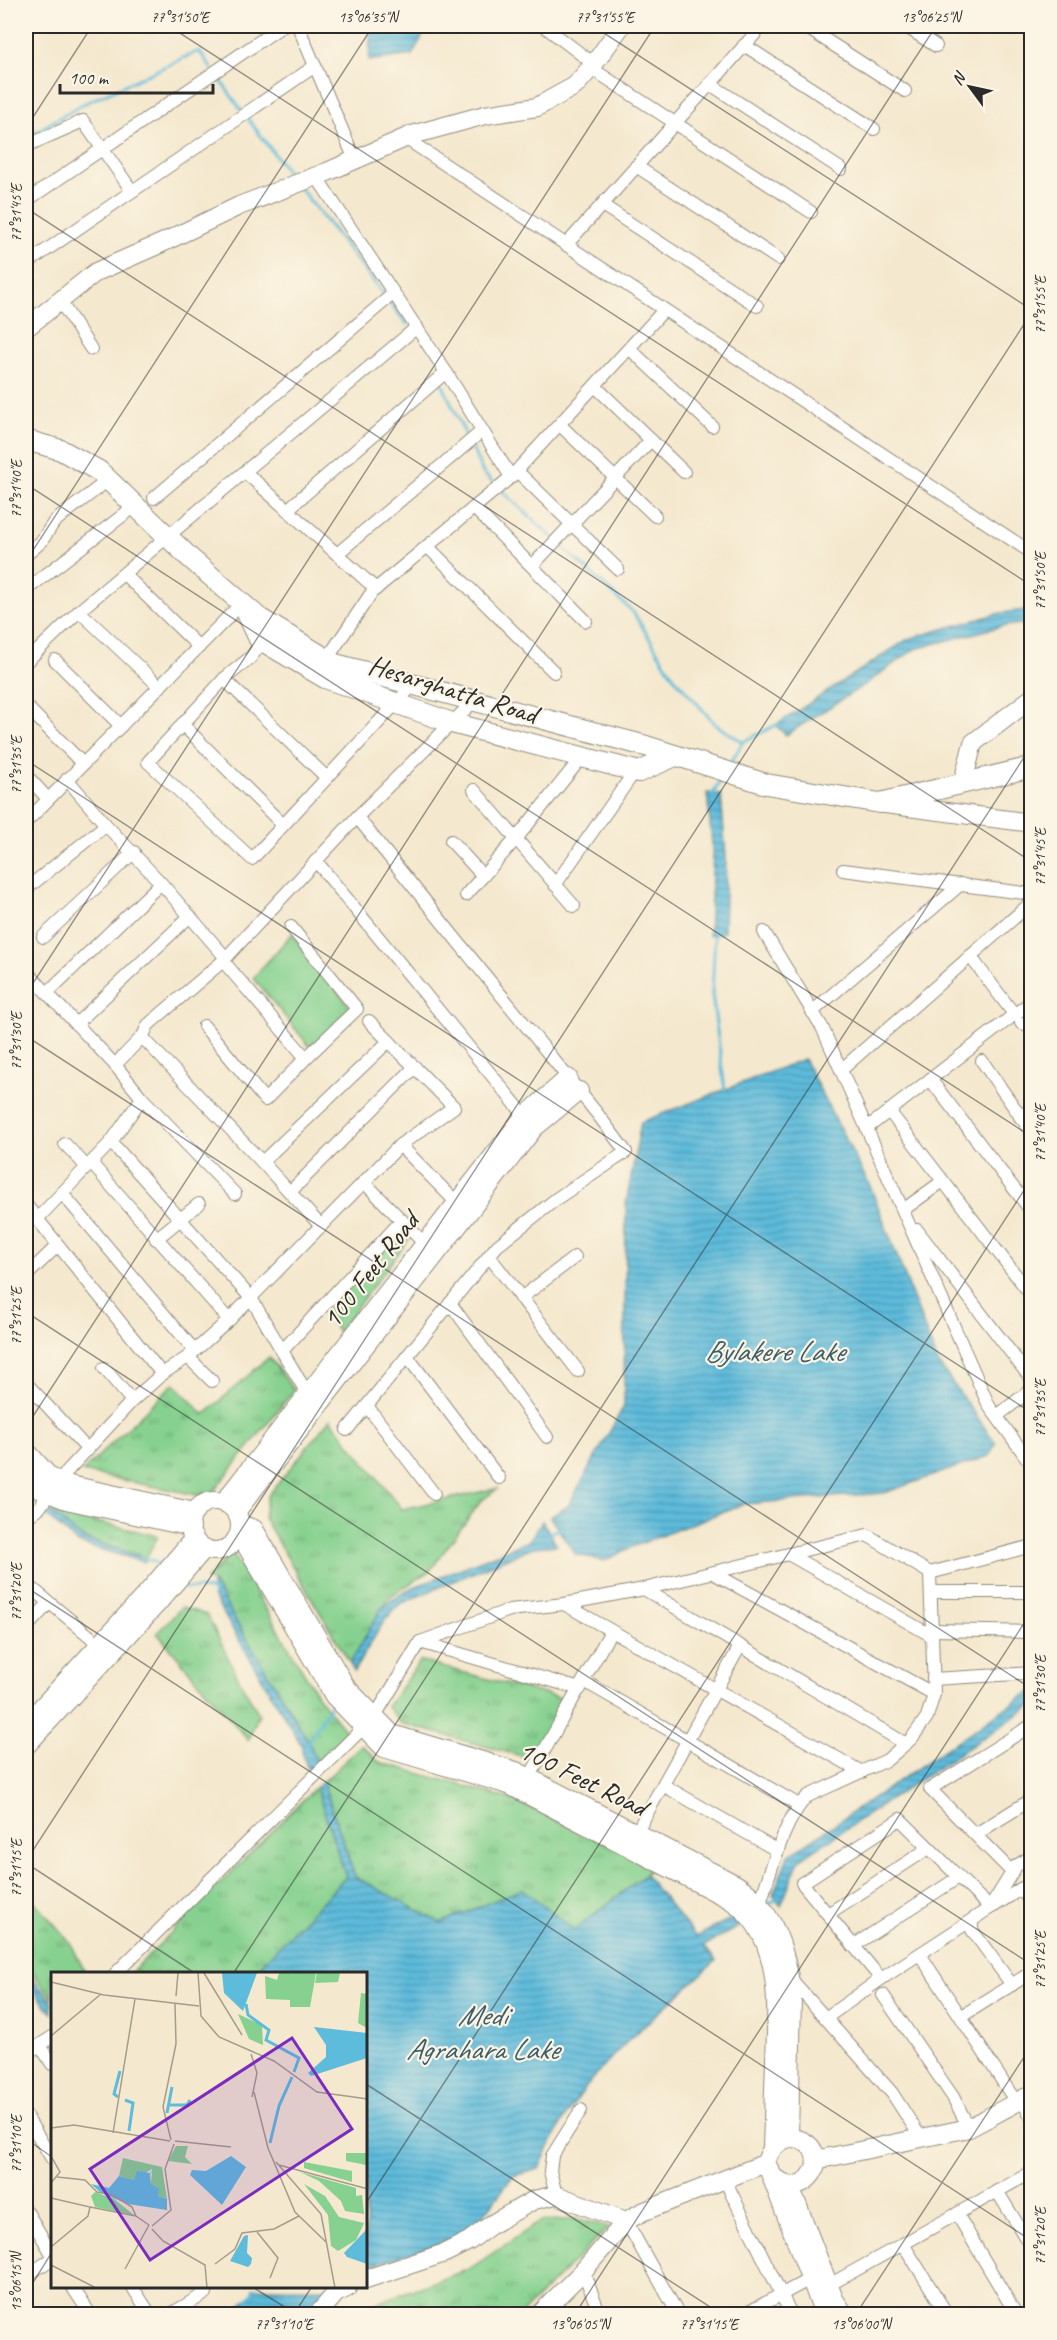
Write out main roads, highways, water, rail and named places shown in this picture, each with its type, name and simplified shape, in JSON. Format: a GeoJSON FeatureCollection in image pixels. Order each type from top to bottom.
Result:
{"type":"FeatureCollection","features":[{"type":"Feature","properties":{"kind":"main road"},"geometry":{"type":"LineString","coordinates":[[26,328],[96,272],[239,206],[405,138],[485,116],[537,107],[575,86],[621,26]]}},
{"type":"Feature","properties":{"kind":"main road","name":"Hesarghatta Road"},"geometry":{"type":"LineString","coordinates":[[26,440],[60,450],[99,471],[168,537],[259,618],[334,664],[646,746],[766,784],[880,803],[1032,823]]}},
{"type":"Feature","properties":{"kind":"main road","name":"Hesarghatta Road"},"geometry":{"type":"LineString","coordinates":[[242,603],[259,639],[325,678],[396,704],[452,723],[639,772],[675,756]]}},
{"type":"Feature","properties":{"kind":"main road"},"geometry":{"type":"LineString","coordinates":[[963,782],[974,743],[1032,698]]}},
{"type":"Feature","properties":{"kind":"main road"},"geometry":{"type":"LineString","coordinates":[[880,803],[1029,766]]}},
{"type":"Feature","properties":{"kind":"main road","name":"100 Feet Road"},"geometry":{"type":"LineString","coordinates":[[574,1085],[534,1128],[234,1519],[308,1395],[525,1116],[574,1085]]}},
{"type":"Feature","properties":{"kind":"main road"},"geometry":{"type":"LineString","coordinates":[[26,1468],[54,1488]]}},
{"type":"Feature","properties":{"kind":"main road"},"geometry":{"type":"LineString","coordinates":[[26,1484],[54,1488],[194,1539],[213,1551],[226,1549],[234,1519],[209,1503],[194,1539],[152,1599],[26,1746]]}},
{"type":"Feature","properties":{"kind":"main road","name":"100 Feet Road"},"geometry":{"type":"LineString","coordinates":[[234,1519],[254,1529],[330,1674],[346,1687],[350,1702],[369,1721],[387,1750],[509,1785],[741,1897],[760,1904],[777,1998],[769,2155],[810,2279],[826,2314]]}},
{"type":"Feature","properties":{"kind":"main road"},"geometry":{"type":"LineString","coordinates":[[26,1724],[99,1644],[152,1599]]}},
{"type":"Feature","properties":{"kind":"main road","name":"100 Feet Road"},"geometry":{"type":"LineString","coordinates":[[369,1721],[396,1736],[516,1771],[636,1833],[741,1897],[748,1914],[764,1922],[782,1944],[790,1977],[792,1998],[789,2138]]}},
{"type":"Feature","properties":{"kind":"main road"},"geometry":{"type":"LineString","coordinates":[[816,2160],[969,2128],[1023,2098]]}},
{"type":"Feature","properties":{"kind":"main road"},"geometry":{"type":"LineString","coordinates":[[540,2314],[583,2271],[626,2221],[642,2212],[724,2178],[769,2155],[777,2143],[789,2138],[807,2143],[816,2160],[814,2172],[806,2181],[790,2186]]}},
{"type":"Feature","properties":{"kind":"main road"},"geometry":{"type":"LineString","coordinates":[[769,2155],[774,2178],[790,2186],[829,2285],[844,2314]]}},
{"type":"Feature","properties":{"kind":"main road"},"geometry":{"type":"LineString","coordinates":[[368,2278],[445,2253],[469,2241],[492,2224],[534,2200],[556,2194],[626,2221]]}},
{"type":"Feature","properties":{"kind":"main road"},"geometry":{"type":"LineString","coordinates":[[318,2314],[336,2293],[345,2289]]}},
{"type":"Feature","properties":{"kind":"water"},"geometry":{"type":"Polygon","coordinates":[[[371,26],[428,26],[412,55],[369,61],[371,26]]]}},
{"type":"Feature","properties":{"kind":"water"},"geometry":{"type":"Polygon","coordinates":[[[1031,609],[1031,623],[1002,626],[915,649],[863,686],[786,735],[776,725],[908,639],[996,614],[1031,609]]]}},
{"type":"Feature","properties":{"kind":"water"},"geometry":{"type":"Polygon","coordinates":[[[707,793],[721,795],[726,857],[724,932],[709,936],[713,854],[707,793]]]}},
{"type":"Feature","properties":{"kind":"water","name":"Bylakere Lake"},"geometry":{"type":"Polygon","coordinates":[[[804,1059],[871,1188],[938,1363],[996,1443],[989,1456],[884,1493],[743,1504],[632,1547],[604,1561],[575,1554],[550,1517],[568,1506],[624,1406],[626,1204],[641,1122],[804,1059]]]}},
{"type":"Feature","properties":{"kind":"water"},"geometry":{"type":"Polygon","coordinates":[[[49,1511],[82,1538],[146,1558],[144,1562],[78,1543],[42,1512],[49,1511]]]}},
{"type":"Feature","properties":{"kind":"water"},"geometry":{"type":"Polygon","coordinates":[[[542,1521],[557,1545],[533,1547],[400,1604],[384,1621],[354,1671],[350,1663],[381,1609],[393,1599],[414,1587],[529,1541],[542,1521]]]}},
{"type":"Feature","properties":{"kind":"water"},"geometry":{"type":"Polygon","coordinates":[[[212,1581],[309,1742],[317,1762],[308,1770],[302,1746],[213,1596],[212,1581]]]}},
{"type":"Feature","properties":{"kind":"water"},"geometry":{"type":"Polygon","coordinates":[[[1031,1691],[1031,1706],[799,1860],[781,1906],[773,1895],[788,1856],[1031,1691]]]}},
{"type":"Feature","properties":{"kind":"water","name":"Medi Agrahara Lake"},"geometry":{"type":"Polygon","coordinates":[[[323,1782],[355,1877],[441,1923],[522,1889],[574,1930],[645,1875],[696,1937],[734,1917],[738,1927],[704,1946],[716,1961],[632,2037],[587,2086],[560,2126],[539,2169],[513,2176],[483,2216],[457,2238],[368,2266],[368,1972],[266,1972],[261,1965],[346,1877],[316,1787],[323,1782]]]}},
{"type":"Feature","properties":{"kind":"water"},"geometry":{"type":"Polygon","coordinates":[[[26,1970],[51,2001],[51,2012],[26,1981],[26,1970]]]}},
{"type":"Feature","properties":{"kind":"water"},"geometry":{"type":"Polygon","coordinates":[[[253,2289],[326,2289],[309,2314],[230,2314],[255,2293],[253,2289]]]}},
{"type":"Feature","properties":{"kind":"waterway"},"geometry":{"type":"LineString","coordinates":[[26,138],[81,105],[199,51],[212,69]]}},
{"type":"Feature","properties":{"kind":"waterway"},"geometry":{"type":"LineString","coordinates":[[216,74],[242,111]]}},
{"type":"Feature","properties":{"kind":"waterway"},"geometry":{"type":"LineString","coordinates":[[246,116],[292,178]]}},
{"type":"Feature","properties":{"kind":"waterway"},"geometry":{"type":"LineString","coordinates":[[300,188],[385,296]]}},
{"type":"Feature","properties":{"kind":"waterway"},"geometry":{"type":"LineString","coordinates":[[389,301],[407,324]]}},
{"type":"Feature","properties":{"kind":"waterway"},"geometry":{"type":"LineString","coordinates":[[441,381],[467,438]]}},
{"type":"Feature","properties":{"kind":"waterway"},"geometry":{"type":"LineString","coordinates":[[471,446],[483,473],[496,485]]}},
{"type":"Feature","properties":{"kind":"waterway"},"geometry":{"type":"LineString","coordinates":[[501,490],[553,538]]}},
{"type":"Feature","properties":{"kind":"waterway"},"geometry":{"type":"LineString","coordinates":[[558,543],[633,612],[673,676],[716,725],[743,742]]}},
{"type":"Feature","properties":{"kind":"waterway"},"geometry":{"type":"LineString","coordinates":[[730,764],[743,742],[778,724]]}},
{"type":"Feature","properties":{"kind":"waterway"},"geometry":{"type":"LineString","coordinates":[[713,798],[722,777]]}},
{"type":"Feature","properties":{"kind":"waterway"},"geometry":{"type":"LineString","coordinates":[[715,933],[712,994],[725,1090]]}},
{"type":"Feature","properties":{"kind":"waterway"},"geometry":{"type":"LineString","coordinates":[[29,1494],[39,1504]]}},
{"type":"Feature","properties":{"kind":"waterway"},"geometry":{"type":"LineString","coordinates":[[548,1534],[561,1528]]}},
{"type":"Feature","properties":{"kind":"waterway"},"geometry":{"type":"LineString","coordinates":[[143,1558],[154,1561],[161,1567]]}},
{"type":"Feature","properties":{"kind":"waterway"},"geometry":{"type":"LineString","coordinates":[[182,1585],[185,1588],[212,1590],[214,1594]]}},
{"type":"Feature","properties":{"kind":"waterway"},"geometry":{"type":"LineString","coordinates":[[308,1742],[332,1702]]}},
{"type":"Feature","properties":{"kind":"waterway"},"geometry":{"type":"LineString","coordinates":[[767,1905],[776,1900],[778,1896]]}},
{"type":"Feature","properties":{"kind":"waterway"},"geometry":{"type":"LineString","coordinates":[[247,2301],[256,2289]]}}]}
